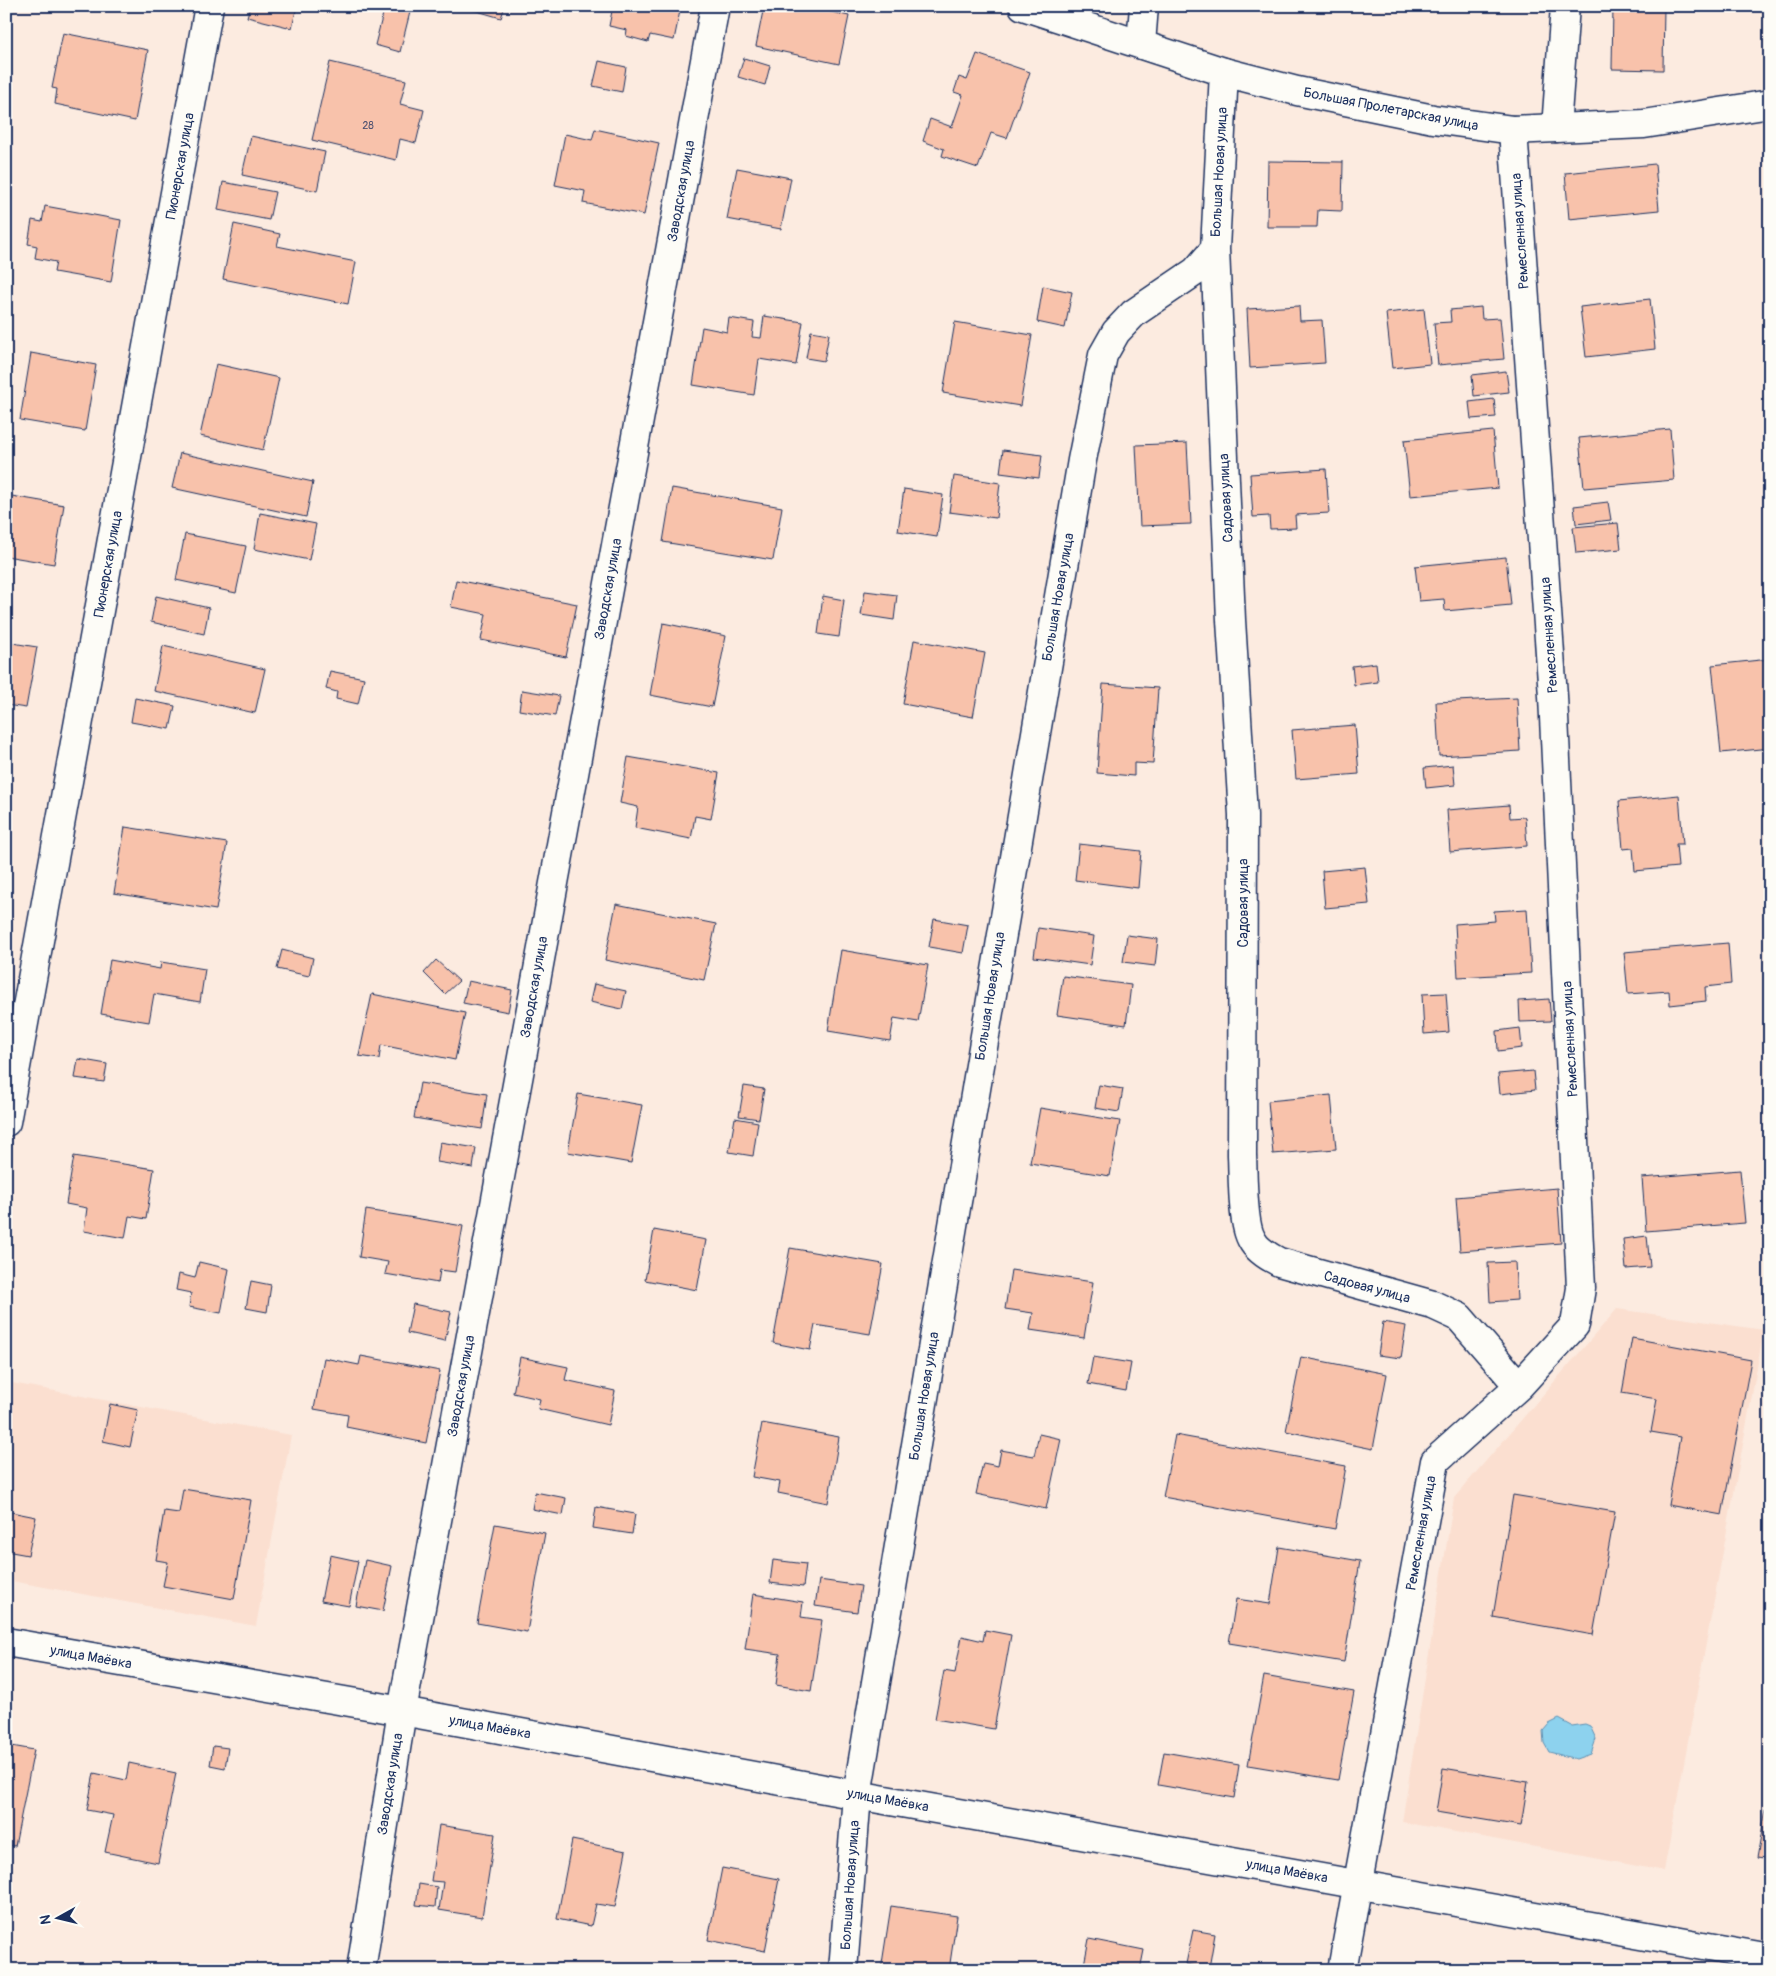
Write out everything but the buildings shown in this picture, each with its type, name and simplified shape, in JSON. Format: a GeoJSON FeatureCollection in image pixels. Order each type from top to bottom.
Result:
{"type":"FeatureCollection","features":[{"type":"Feature","properties":{"kind":"street","name":"Пионерская улица"},"geometry":{"type":"LineString","coordinates":[[6,1122],[209,6]]}},
{"type":"Feature","properties":{"kind":"street","name":"Заводская улица"},"geometry":{"type":"LineString","coordinates":[[361,1970],[402,1711],[715,6]]}},
{"type":"Feature","properties":{"kind":"street","name":"Большая Пролетарская улица"},"geometry":{"type":"LineString","coordinates":[[1023,6],[1224,72],[1362,106],[1433,119],[1512,130],[1644,124],[1770,104]]}},
{"type":"Feature","properties":{"kind":"street"},"geometry":{"type":"LineString","coordinates":[[1141,44],[1144,6]]}},
{"type":"Feature","properties":{"kind":"street"},"geometry":{"type":"LineString","coordinates":[[1556,128],[1565,6]]}},
{"type":"Feature","properties":{"kind":"street","name":"Большая Новая улица"},"geometry":{"type":"LineString","coordinates":[[843,1970],[857,1795],[1072,518],[1103,355],[1116,332],[1134,313],[1196,271],[1214,250],[1224,72]]}},
{"type":"Feature","properties":{"kind":"street","name":"Ремесленная улица"},"geometry":{"type":"LineString","coordinates":[[1342,1970],[1435,1462],[1519,1386],[1575,1325],[1581,1288],[1553,696],[1512,130]]}},
{"type":"Feature","properties":{"kind":"street","name":"Садовая улица"},"geometry":{"type":"LineString","coordinates":[[1214,250],[1231,620],[1243,815],[1242,1155],[1244,1210],[1251,1240],[1264,1254],[1279,1262],[1433,1305],[1459,1317],[1519,1386]]}},
{"type":"Feature","properties":{"kind":"street","name":"улица Маёвка"},"geometry":{"type":"LineString","coordinates":[[6,1642],[402,1711],[857,1795],[1770,1958]]}},
{"type":"Feature","properties":{"kind":"shaded area"},"geometry":{"type":"Polygon","coordinates":[[[1617,1309],[1764,1330],[1664,1871],[1402,1822],[1454,1498],[1617,1309]]]}},
{"type":"Feature","properties":{"kind":"shaded area"},"geometry":{"type":"Polygon","coordinates":[[[12,1383],[291,1435],[256,1626],[6,1580],[6,1416],[12,1383]]]}},
{"type":"Feature","properties":{"kind":"water"},"geometry":{"type":"Polygon","coordinates":[[[1559,1719],[1572,1726],[1585,1724],[1590,1726],[1596,1739],[1591,1754],[1577,1759],[1549,1752],[1544,1743],[1543,1731],[1549,1724],[1559,1719]]]}}]}
